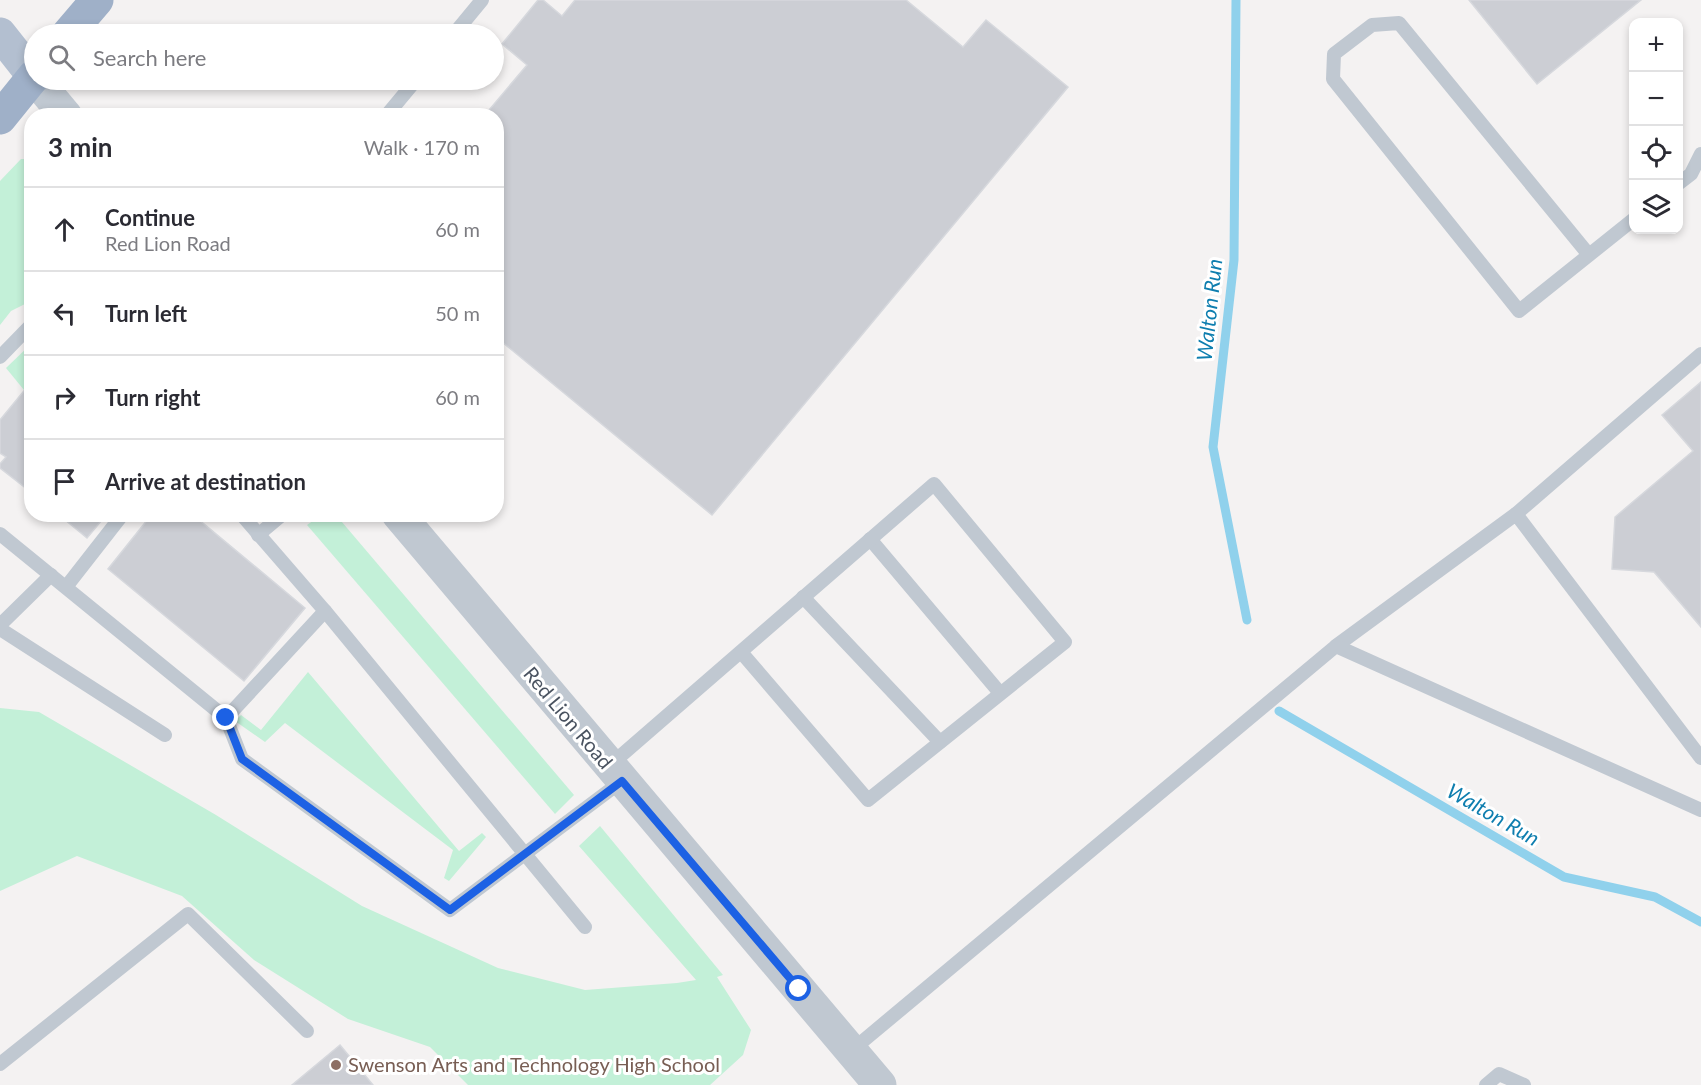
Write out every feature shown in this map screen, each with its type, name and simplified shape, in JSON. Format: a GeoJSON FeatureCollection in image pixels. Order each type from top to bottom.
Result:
{"type":"FeatureCollection","features":[{"type":"Feature","properties":{"kind":"highway"},"geometry":{"type":"LineString","coordinates":[[77,24],[97,0]]}},
{"type":"Feature","properties":{"kind":"highway"},"geometry":{"type":"LineString","coordinates":[[0,118],[24,90]]}},
{"type":"Feature","properties":{"kind":"main road"},"geometry":{"type":"LineString","coordinates":[[0,34],[24,63]]}},
{"type":"Feature","properties":{"kind":"street"},"geometry":{"type":"LineString","coordinates":[[45,90],[60,108]]}},
{"type":"Feature","properties":{"kind":"street","name":"Red Lion Road"},"geometry":{"type":"LineString","coordinates":[[405,522],[880,1085]]}},
{"type":"Feature","properties":{"kind":"lane"},"geometry":{"type":"LineString","coordinates":[[462,24],[482,0]]}},
{"type":"Feature","properties":{"kind":"lane"},"geometry":{"type":"LineString","coordinates":[[1589,255],[1399,23],[1372,25],[1334,54],[1333,80],[1519,311],[1589,255],[1629,223]]}},
{"type":"Feature","properties":{"kind":"lane"},"geometry":{"type":"LineString","coordinates":[[393,108],[408,90]]}},
{"type":"Feature","properties":{"kind":"lane"},"geometry":{"type":"LineString","coordinates":[[1683,180],[1691,174],[1701,154]]}},
{"type":"Feature","properties":{"kind":"lane"},"geometry":{"type":"LineString","coordinates":[[0,357],[24,332]]}},
{"type":"Feature","properties":{"kind":"lane"},"geometry":{"type":"LineString","coordinates":[[851,1051],[1336,646],[1516,514],[1701,354]]}},
{"type":"Feature","properties":{"kind":"lane"},"geometry":{"type":"LineString","coordinates":[[0,534],[226,718],[242,759],[450,910],[526,854],[616,774],[741,652],[934,484],[1065,642],[868,800],[741,652]]}},
{"type":"Feature","properties":{"kind":"lane"},"geometry":{"type":"LineString","coordinates":[[1516,514],[1701,758]]}},
{"type":"Feature","properties":{"kind":"lane"},"geometry":{"type":"LineString","coordinates":[[66,587],[117,522]]}},
{"type":"Feature","properties":{"kind":"lane"},"geometry":{"type":"LineString","coordinates":[[247,522],[325,611],[585,927]]}},
{"type":"Feature","properties":{"kind":"lane"},"geometry":{"type":"LineString","coordinates":[[258,535],[273,522]]}},
{"type":"Feature","properties":{"kind":"lane"},"geometry":{"type":"LineString","coordinates":[[870,539],[1000,693]]}},
{"type":"Feature","properties":{"kind":"lane"},"geometry":{"type":"LineString","coordinates":[[51,575],[0,627],[165,735]]}},
{"type":"Feature","properties":{"kind":"lane"},"geometry":{"type":"LineString","coordinates":[[803,597],[940,742]]}},
{"type":"Feature","properties":{"kind":"lane"},"geometry":{"type":"LineString","coordinates":[[226,718],[325,611]]}},
{"type":"Feature","properties":{"kind":"lane"},"geometry":{"type":"LineString","coordinates":[[1336,646],[1701,810]]}},
{"type":"Feature","properties":{"kind":"lane"},"geometry":{"type":"LineString","coordinates":[[0,1064],[188,914],[308,1030]]}},
{"type":"Feature","properties":{"kind":"lane"},"geometry":{"type":"LineString","coordinates":[[1486,1085],[1499,1074],[1524,1085]]}},
{"type":"Feature","properties":{"kind":"green space"},"geometry":{"type":"Polygon","coordinates":[[[21,159],[24,159],[24,304],[11,311],[0,325],[0,181],[21,159]]]}},
{"type":"Feature","properties":{"kind":"green space"},"geometry":{"type":"Polygon","coordinates":[[[24,351],[24,390],[6,368],[24,351]]]}},
{"type":"Feature","properties":{"kind":"green space"},"geometry":{"type":"Polygon","coordinates":[[[311,522],[342,522],[574,795],[555,814],[307,525],[311,522]]]}},
{"type":"Feature","properties":{"kind":"green space"},"geometry":{"type":"Polygon","coordinates":[[[308,672],[459,851],[482,833],[486,837],[449,881],[444,878],[453,850],[285,723],[265,742],[235,721],[241,715],[261,730],[308,672]]]}},
{"type":"Feature","properties":{"kind":"green space"},"geometry":{"type":"Polygon","coordinates":[[[0,708],[39,712],[216,815],[362,906],[498,968],[585,990],[696,980],[579,846],[600,826],[723,975],[717,977],[751,1030],[743,1055],[710,1085],[468,1085],[430,1047],[348,1019],[254,960],[182,896],[77,856],[0,891],[0,708]]]}},
{"type":"Feature","properties":{"kind":"building"},"geometry":{"type":"Polygon","coordinates":[[[538,0],[543,0],[562,16],[575,0],[906,0],[963,47],[986,20],[1068,87],[712,515],[504,344],[504,108],[491,108],[527,65],[504,46],[504,42],[538,0]]]}},
{"type":"Feature","properties":{"kind":"building"},"geometry":{"type":"Polygon","coordinates":[[[1469,0],[1641,0],[1537,84],[1469,0]]]}},
{"type":"Feature","properties":{"kind":"building"},"geometry":{"type":"Polygon","coordinates":[[[1701,382],[1701,627],[1654,572],[1612,569],[1615,517],[1693,451],[1662,415],[1701,382]]]}},
{"type":"Feature","properties":{"kind":"building"},"geometry":{"type":"Polygon","coordinates":[[[24,391],[24,487],[0,468],[0,464],[6,457],[0,453],[0,420],[24,391]]]}},
{"type":"Feature","properties":{"kind":"building"},"geometry":{"type":"Polygon","coordinates":[[[68,522],[100,522],[87,538],[68,522]]]}},
{"type":"Feature","properties":{"kind":"building"},"geometry":{"type":"Polygon","coordinates":[[[146,522],[202,522],[305,608],[244,681],[108,569],[146,522]]]}},
{"type":"Feature","properties":{"kind":"building","name":"Swenson Arts and Technology High School"},"geometry":{"type":"Polygon","coordinates":[[[340,1045],[373,1085],[292,1085],[340,1045]]]}},
{"type":"Feature","properties":{"kind":"waterway","name":"Walton Run"},"geometry":{"type":"LineString","coordinates":[[1236,0],[1234,260],[1213,447],[1247,620]]}},
{"type":"Feature","properties":{"kind":"waterway","name":"Walton Run"},"geometry":{"type":"LineString","coordinates":[[1279,711],[1564,877],[1655,897],[1701,922]]}},
{"type":"Feature","properties":{"kind":"place","name":"Swenson Arts and Technology High School"},"geometry":{"type":"Point","coordinates":[336,1065]}},
{"type":"Feature","properties":{"kind":"route"},"geometry":{"type":"LineString","coordinates":[[226,718],[242,759],[450,910],[622,781],[799,989]]}}]}
